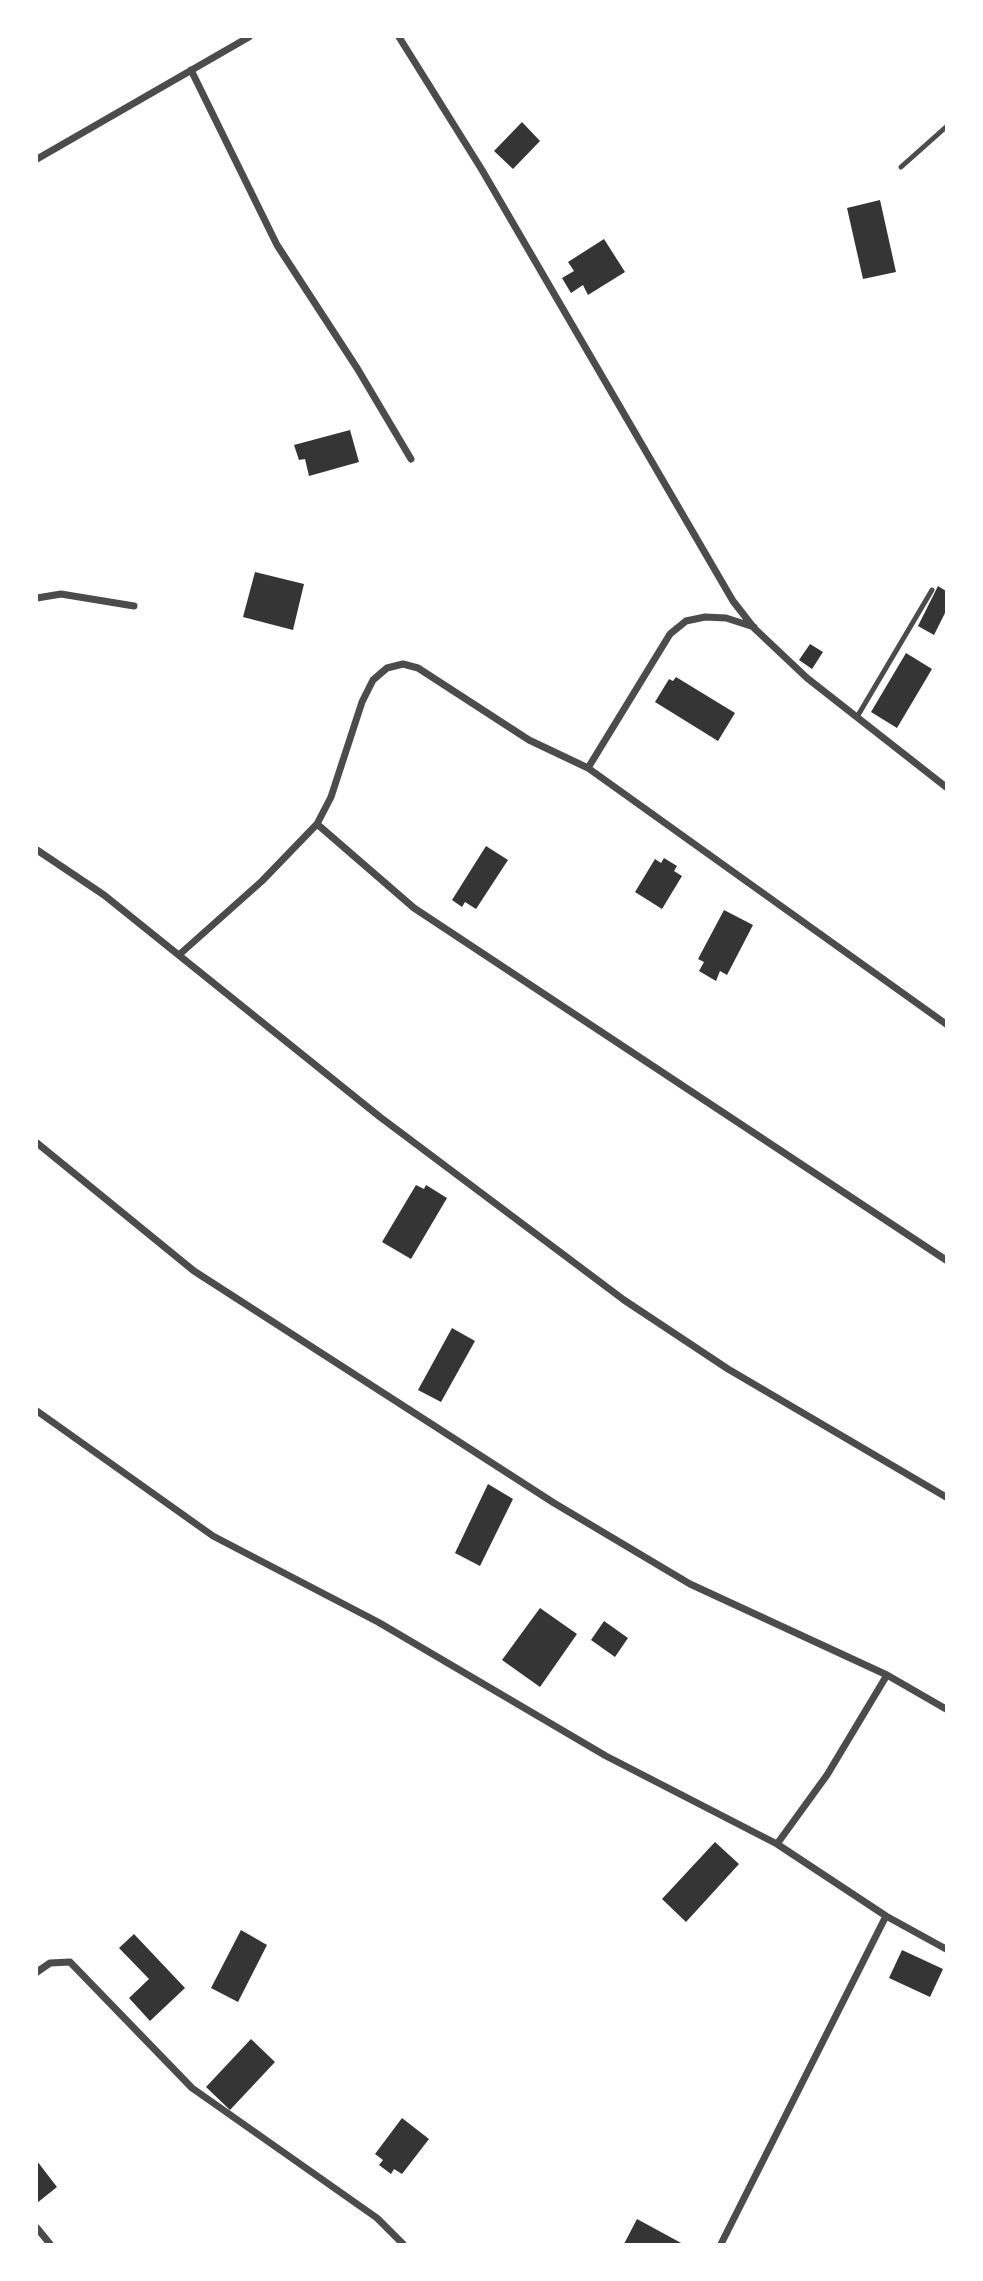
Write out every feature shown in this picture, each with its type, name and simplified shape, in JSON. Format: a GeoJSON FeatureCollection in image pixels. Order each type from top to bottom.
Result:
{"type":"FeatureCollection","features":[{"type":"Feature","properties":{"kind":"street"},"geometry":{"type":"LineString","coordinates":[[37,159],[249,37]]}},
{"type":"Feature","properties":{"kind":"street"},"geometry":{"type":"LineString","coordinates":[[399,37],[503,205],[733,601],[754,628],[807,678],[946,787]]}},
{"type":"Feature","properties":{"kind":"street"},"geometry":{"type":"LineString","coordinates":[[191,70],[277,246],[357,368],[411,460]]}},
{"type":"Feature","properties":{"kind":"street"},"geometry":{"type":"LineString","coordinates":[[37,598],[61,594],[134,606]]}},
{"type":"Feature","properties":{"kind":"street"},"geometry":{"type":"LineString","coordinates":[[588,768],[670,634],[686,621],[705,617],[726,618],[754,628]]}},
{"type":"Feature","properties":{"kind":"street"},"geometry":{"type":"LineString","coordinates":[[180,954],[262,881],[317,824],[331,797],[373,680],[387,668],[403,664],[434,677],[529,740],[588,768],[946,1024]]}},
{"type":"Feature","properties":{"kind":"street"},"geometry":{"type":"LineString","coordinates":[[317,824],[414,908],[866,1210],[946,1260]]}},
{"type":"Feature","properties":{"kind":"street"},"geometry":{"type":"LineString","coordinates":[[37,850],[104,895],[380,1117],[624,1300],[728,1368],[946,1497]]}},
{"type":"Feature","properties":{"kind":"street"},"geometry":{"type":"LineString","coordinates":[[37,1143],[194,1271],[554,1503],[690,1584],[887,1675],[946,1709]]}},
{"type":"Feature","properties":{"kind":"street"},"geometry":{"type":"LineString","coordinates":[[37,1411],[213,1536],[378,1622],[606,1756],[777,1844],[886,1916],[946,1949]]}},
{"type":"Feature","properties":{"kind":"street"},"geometry":{"type":"LineString","coordinates":[[777,1844],[827,1775],[887,1675]]}},
{"type":"Feature","properties":{"kind":"street"},"geometry":{"type":"LineString","coordinates":[[721,2244],[886,1916]]}},
{"type":"Feature","properties":{"kind":"street"},"geometry":{"type":"LineString","coordinates":[[37,1972],[50,1963],[70,1962],[192,2088],[377,2218],[403,2244]]}},
{"type":"Feature","properties":{"kind":"street"},"geometry":{"type":"LineString","coordinates":[[37,2228],[50,2244]]}},
{"type":"Feature","properties":{"kind":"lane"},"geometry":{"type":"LineString","coordinates":[[901,167],[946,127]]}},
{"type":"Feature","properties":{"kind":"lane"},"geometry":{"type":"LineString","coordinates":[[856,717],[932,590]]}},
{"type":"Feature","properties":{"kind":"building"},"geometry":{"type":"Polygon","coordinates":[[[522,122],[540,141],[513,169],[494,151],[522,122]]]}},
{"type":"Feature","properties":{"kind":"building"},"geometry":{"type":"Polygon","coordinates":[[[880,200],[896,272],[863,279],[847,208],[880,200]]]}},
{"type":"Feature","properties":{"kind":"building"},"geometry":{"type":"Polygon","coordinates":[[[604,239],[625,272],[588,295],[583,285],[571,293],[562,278],[574,271],[568,262],[604,239]]]}},
{"type":"Feature","properties":{"kind":"building"},"geometry":{"type":"Polygon","coordinates":[[[350,430],[359,462],[309,476],[305,459],[299,460],[294,445],[350,430]]]}},
{"type":"Feature","properties":{"kind":"building"},"geometry":{"type":"Polygon","coordinates":[[[255,572],[304,584],[293,630],[243,617],[255,572]]]}},
{"type":"Feature","properties":{"kind":"building"},"geometry":{"type":"Polygon","coordinates":[[[938,586],[946,591],[946,611],[934,635],[918,626],[938,586]]]}},
{"type":"Feature","properties":{"kind":"building"},"geometry":{"type":"Polygon","coordinates":[[[810,644],[823,652],[812,669],[799,660],[810,644]]]}},
{"type":"Feature","properties":{"kind":"building"},"geometry":{"type":"Polygon","coordinates":[[[906,653],[932,669],[897,728],[871,712],[906,653]]]}},
{"type":"Feature","properties":{"kind":"building"},"geometry":{"type":"Polygon","coordinates":[[[676,677],[735,713],[718,741],[655,702],[669,679],[673,681],[676,677]]]}},
{"type":"Feature","properties":{"kind":"building"},"geometry":{"type":"Polygon","coordinates":[[[486,846],[508,860],[476,909],[465,902],[462,907],[452,900],[486,846]]]}},
{"type":"Feature","properties":{"kind":"building"},"geometry":{"type":"Polygon","coordinates":[[[664,858],[677,866],[674,871],[682,876],[662,909],[635,892],[655,859],[661,863],[664,858]]]}},
{"type":"Feature","properties":{"kind":"building"},"geometry":{"type":"Polygon","coordinates":[[[724,910],[753,925],[727,975],[720,971],[716,981],[699,971],[704,962],[698,959],[724,910]]]}},
{"type":"Feature","properties":{"kind":"building"},"geometry":{"type":"Polygon","coordinates":[[[416,1185],[424,1189],[426,1185],[447,1198],[411,1259],[382,1242],[416,1185]]]}},
{"type":"Feature","properties":{"kind":"building"},"geometry":{"type":"Polygon","coordinates":[[[452,1328],[475,1341],[441,1402],[418,1390],[452,1328]]]}},
{"type":"Feature","properties":{"kind":"building"},"geometry":{"type":"Polygon","coordinates":[[[488,1484],[513,1499],[480,1566],[455,1553],[488,1484]]]}},
{"type":"Feature","properties":{"kind":"building"},"geometry":{"type":"Polygon","coordinates":[[[540,1608],[577,1634],[540,1687],[502,1660],[540,1608]]]}},
{"type":"Feature","properties":{"kind":"building"},"geometry":{"type":"Polygon","coordinates":[[[604,1621],[628,1638],[615,1657],[591,1640],[604,1621]]]}},
{"type":"Feature","properties":{"kind":"building"},"geometry":{"type":"Polygon","coordinates":[[[715,1842],[739,1864],[686,1922],[662,1899],[715,1842]]]}},
{"type":"Feature","properties":{"kind":"building"},"geometry":{"type":"Polygon","coordinates":[[[241,1930],[267,1945],[238,2002],[211,1988],[241,1930]]]}},
{"type":"Feature","properties":{"kind":"building"},"geometry":{"type":"Polygon","coordinates":[[[134,1934],[185,1988],[150,2021],[129,1998],[149,1979],[119,1948],[134,1934]]]}},
{"type":"Feature","properties":{"kind":"building"},"geometry":{"type":"Polygon","coordinates":[[[902,1950],[943,1969],[930,1997],[889,1978],[902,1950]]]}},
{"type":"Feature","properties":{"kind":"building"},"geometry":{"type":"Polygon","coordinates":[[[251,2039],[275,2062],[230,2110],[206,2087],[251,2039]]]}},
{"type":"Feature","properties":{"kind":"building"},"geometry":{"type":"Polygon","coordinates":[[[402,2118],[429,2139],[402,2174],[394,2169],[391,2174],[379,2165],[383,2160],[375,2154],[402,2118]]]}},
{"type":"Feature","properties":{"kind":"building"},"geometry":{"type":"Polygon","coordinates":[[[37,2161],[57,2187],[37,2203],[37,2161]]]}},
{"type":"Feature","properties":{"kind":"building"},"geometry":{"type":"Polygon","coordinates":[[[637,2219],[683,2244],[624,2244],[637,2219]]]}}]}
